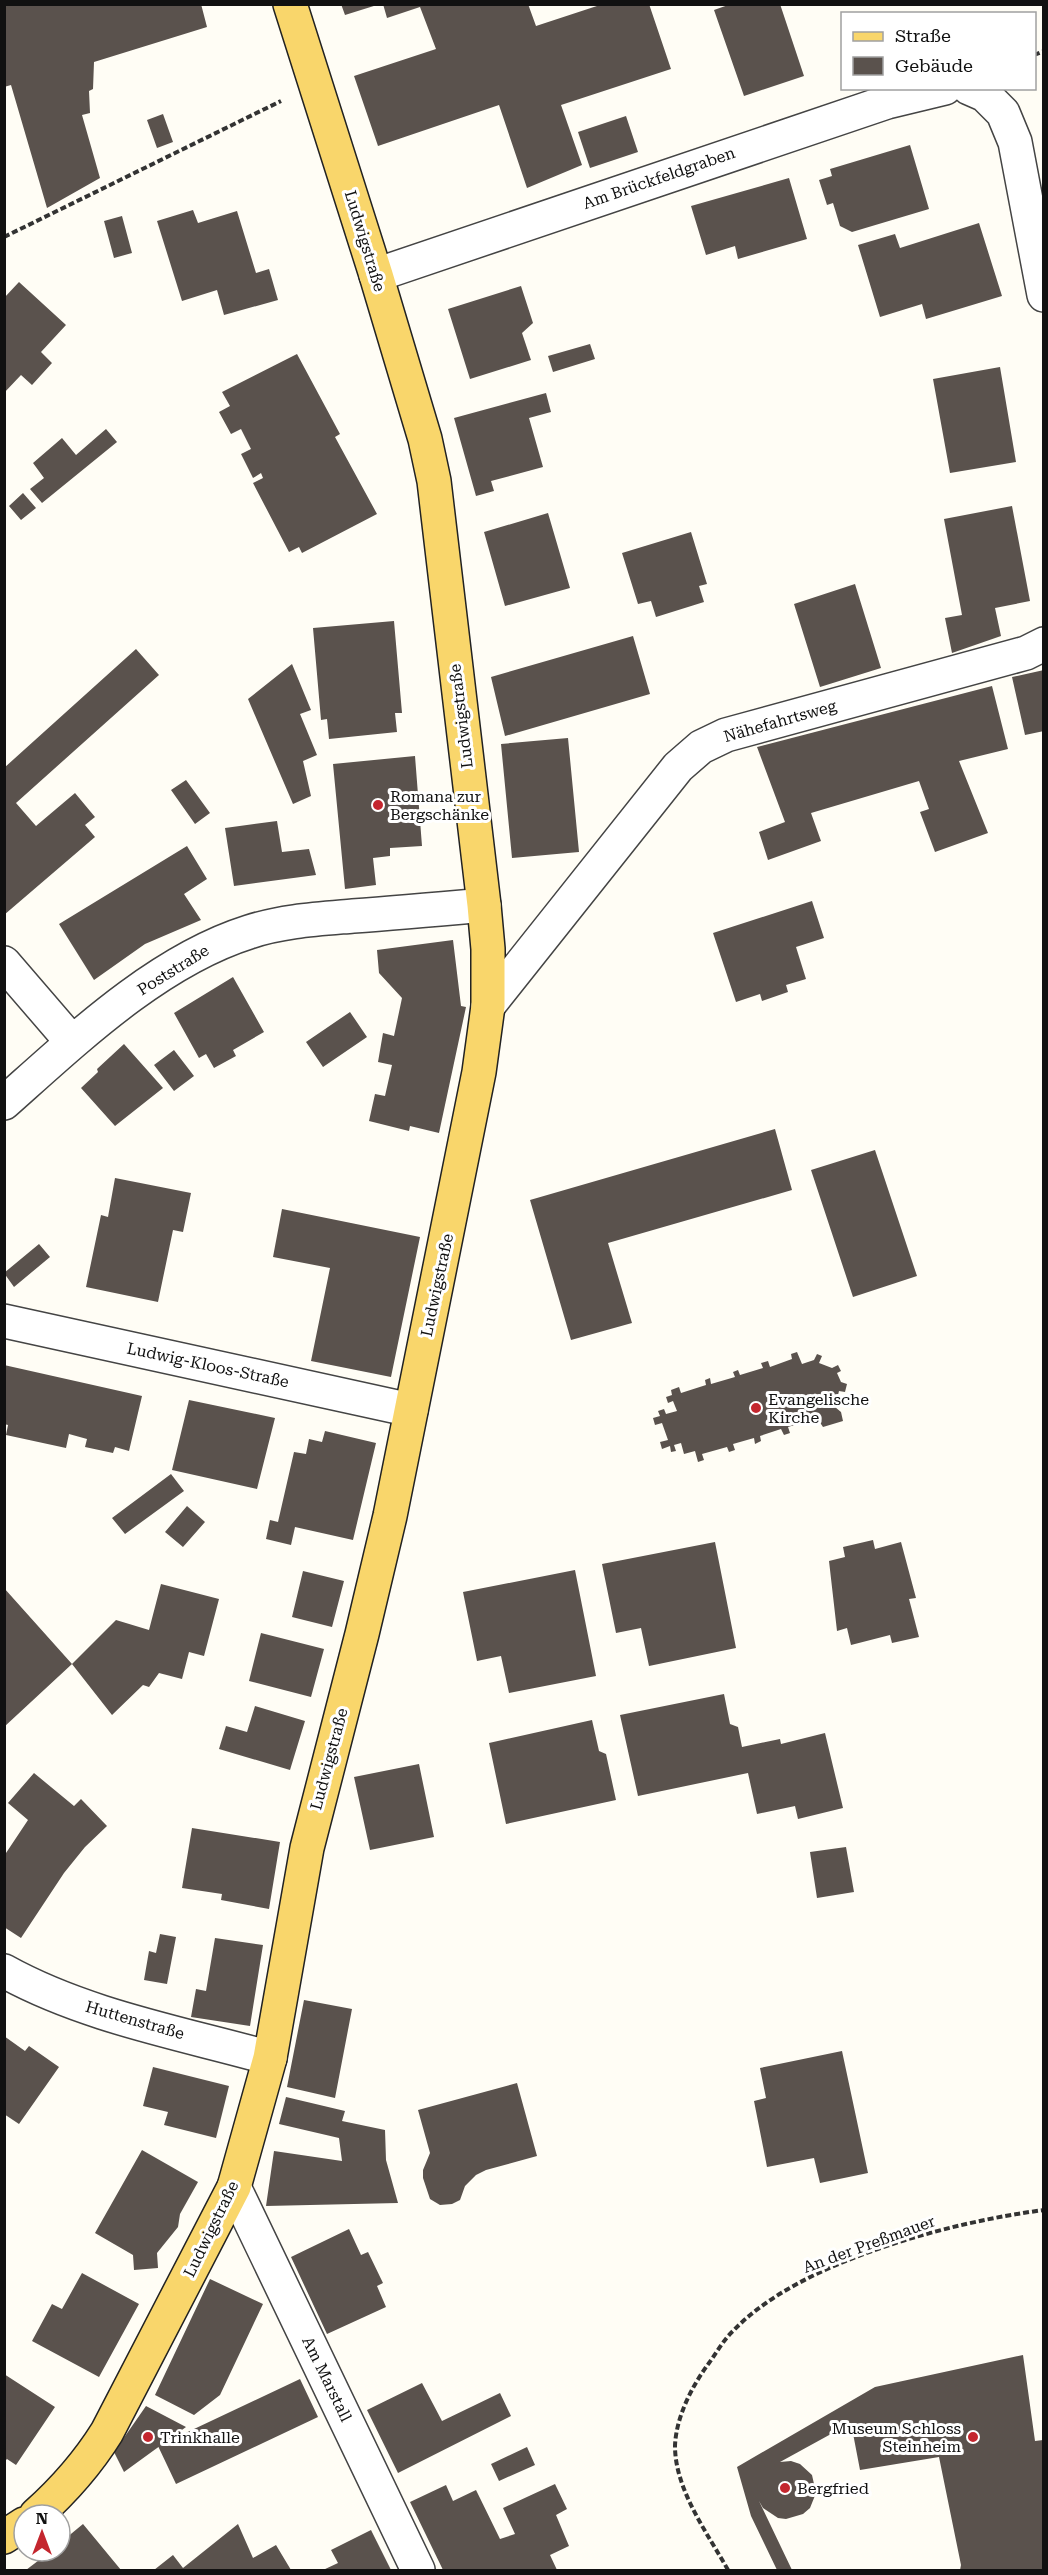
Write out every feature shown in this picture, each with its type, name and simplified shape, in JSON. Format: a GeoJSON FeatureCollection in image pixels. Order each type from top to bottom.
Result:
{"type":"FeatureCollection","features":[{"type":"Feature","properties":{"kind":"main road","name":"Ludwigstraße"},"geometry":{"type":"LineString","coordinates":[[50,2503],[87,2463],[107,2432],[234,2187],[270,2058],[307,1848],[362,1634],[411,1410],[477,1084],[488,1006],[488,949],[484,905],[434,481],[425,439],[376,275],[290,4]]}},
{"type":"Feature","properties":{"kind":"street","name":"Am Brückfeldgraben"},"geometry":{"type":"LineString","coordinates":[[376,275],[887,102],[937,90]]}},
{"type":"Feature","properties":{"kind":"street"},"geometry":{"type":"LineString","coordinates":[[974,90],[985,95],[1004,113],[1016,142],[1044,295]]}},
{"type":"Feature","properties":{"kind":"street","name":"Nähefahrtsweg"},"geometry":{"type":"LineString","coordinates":[[488,1006],[678,767],[701,747],[726,735],[1026,653],[1044,644]]}},
{"type":"Feature","properties":{"kind":"street","name":"Poststraße"},"geometry":{"type":"LineString","coordinates":[[4,1103],[72,1042],[172,967],[213,945],[250,931],[326,919],[484,905]]}},
{"type":"Feature","properties":{"kind":"street"},"geometry":{"type":"LineString","coordinates":[[4,963],[72,1042]]}},
{"type":"Feature","properties":{"kind":"street","name":"Ludwig-Kloos-Straße"},"geometry":{"type":"LineString","coordinates":[[4,1321],[411,1410]]}},
{"type":"Feature","properties":{"kind":"street","name":"Huttenstraße"},"geometry":{"type":"LineString","coordinates":[[4,1971],[47,1992],[95,2010],[270,2058]]}},
{"type":"Feature","properties":{"kind":"street","name":"Am Marstall"},"geometry":{"type":"LineString","coordinates":[[234,2187],[418,2571]]}},
{"type":"Feature","properties":{"kind":"path"},"geometry":{"type":"LineString","coordinates":[[4,237],[316,85]]}},
{"type":"Feature","properties":{"kind":"path","name":"An der Preßmauer"},"geometry":{"type":"LineString","coordinates":[[728,2571],[680,2478],[675,2444],[681,2415],[698,2379],[734,2330],[780,2294],[815,2273],[924,2235],[1019,2213],[1044,2210]]}},
{"type":"Feature","properties":{"kind":"building"},"geometry":{"type":"Polygon","coordinates":[[[4,4],[201,4],[207,27],[94,62],[93,89],[89,91],[90,113],[82,115],[100,178],[47,208],[11,85],[4,87],[4,4]]]}},
{"type":"Feature","properties":{"kind":"building"},"geometry":{"type":"Polygon","coordinates":[[[341,4],[377,4],[377,5],[345,15],[341,4]]]}},
{"type":"Feature","properties":{"kind":"building"},"geometry":{"type":"Polygon","coordinates":[[[383,4],[528,4],[536,26],[603,4],[649,4],[671,69],[561,105],[582,165],[527,188],[499,105],[378,146],[354,76],[436,49],[420,7],[387,18],[383,4]]]}},
{"type":"Feature","properties":{"kind":"building"},"geometry":{"type":"Polygon","coordinates":[[[731,4],[780,4],[804,76],[744,96],[714,10],[731,4]]]}},
{"type":"Feature","properties":{"kind":"building"},"geometry":{"type":"Polygon","coordinates":[[[163,114],[173,142],[157,148],[147,120],[163,114]]]}},
{"type":"Feature","properties":{"kind":"building"},"geometry":{"type":"Polygon","coordinates":[[[626,116],[638,152],[590,168],[578,132],[626,116]]]}},
{"type":"Feature","properties":{"kind":"building"},"geometry":{"type":"Polygon","coordinates":[[[910,145],[929,209],[852,232],[840,226],[833,203],[827,205],[819,180],[832,176],[830,169],[910,145]]]}},
{"type":"Feature","properties":{"kind":"building"},"geometry":{"type":"Polygon","coordinates":[[[789,178],[807,239],[738,259],[735,246],[706,255],[691,206],[789,178]]]}},
{"type":"Feature","properties":{"kind":"building"},"geometry":{"type":"Polygon","coordinates":[[[193,210],[198,223],[237,211],[256,273],[269,269],[278,300],[224,315],[217,290],[182,301],[157,221],[193,210]]]}},
{"type":"Feature","properties":{"kind":"building"},"geometry":{"type":"Polygon","coordinates":[[[122,216],[132,253],[114,258],[104,221],[122,216]]]}},
{"type":"Feature","properties":{"kind":"building"},"geometry":{"type":"Polygon","coordinates":[[[979,223],[1002,296],[926,319],[922,304],[880,317],[858,245],[895,234],[900,248],[979,223]]]}},
{"type":"Feature","properties":{"kind":"building"},"geometry":{"type":"Polygon","coordinates":[[[19,282],[66,325],[41,352],[52,363],[32,385],[21,375],[4,393],[4,298],[19,282]]]}},
{"type":"Feature","properties":{"kind":"building"},"geometry":{"type":"Polygon","coordinates":[[[521,286],[533,323],[522,333],[531,360],[470,379],[448,309],[521,286]]]}},
{"type":"Feature","properties":{"kind":"building"},"geometry":{"type":"Polygon","coordinates":[[[590,344],[595,359],[553,372],[548,356],[590,344]]]}},
{"type":"Feature","properties":{"kind":"building"},"geometry":{"type":"Polygon","coordinates":[[[297,354],[340,434],[335,437],[377,514],[302,553],[299,547],[289,552],[253,483],[263,478],[261,473],[253,478],[241,454],[251,449],[241,429],[231,434],[219,412],[230,406],[222,392],[297,354]]]}},
{"type":"Feature","properties":{"kind":"building"},"geometry":{"type":"Polygon","coordinates":[[[1000,367],[1016,462],[950,473],[933,379],[1000,367]]]}},
{"type":"Feature","properties":{"kind":"building"},"geometry":{"type":"Polygon","coordinates":[[[546,393],[551,412],[529,418],[543,467],[491,481],[494,491],[476,496],[454,418],[546,393]]]}},
{"type":"Feature","properties":{"kind":"building"},"geometry":{"type":"Polygon","coordinates":[[[106,429],[117,442],[42,503],[30,489],[44,478],[33,463],[62,438],[76,455],[106,429]]]}},
{"type":"Feature","properties":{"kind":"building"},"geometry":{"type":"Polygon","coordinates":[[[23,493],[36,508],[21,520],[9,506],[23,493]]]}},
{"type":"Feature","properties":{"kind":"building"},"geometry":{"type":"Polygon","coordinates":[[[1012,506],[1030,601],[995,608],[1001,636],[952,653],[945,618],[962,615],[944,519],[1012,506]]]}},
{"type":"Feature","properties":{"kind":"building"},"geometry":{"type":"Polygon","coordinates":[[[548,513],[570,588],[505,606],[484,532],[548,513]]]}},
{"type":"Feature","properties":{"kind":"building"},"geometry":{"type":"Polygon","coordinates":[[[691,532],[707,584],[699,586],[704,602],[656,617],[651,601],[638,604],[622,553],[691,532]]]}},
{"type":"Feature","properties":{"kind":"building"},"geometry":{"type":"Polygon","coordinates":[[[855,584],[881,668],[820,687],[794,604],[855,584]]]}},
{"type":"Feature","properties":{"kind":"building"},"geometry":{"type":"Polygon","coordinates":[[[394,621],[402,713],[395,713],[397,732],[329,739],[327,719],[321,720],[313,628],[394,621]]]}},
{"type":"Feature","properties":{"kind":"building"},"geometry":{"type":"Polygon","coordinates":[[[633,636],[650,694],[505,736],[491,677],[633,636]]]}},
{"type":"Feature","properties":{"kind":"building"},"geometry":{"type":"Polygon","coordinates":[[[136,649],[159,675],[16,803],[36,826],[75,793],[95,817],[85,825],[95,837],[4,915],[4,768],[136,649]]]}},
{"type":"Feature","properties":{"kind":"building"},"geometry":{"type":"Polygon","coordinates":[[[292,664],[311,710],[300,714],[317,755],[303,761],[311,796],[293,804],[248,699],[292,664]]]}},
{"type":"Feature","properties":{"kind":"building"},"geometry":{"type":"Polygon","coordinates":[[[1044,670],[1044,731],[1025,735],[1012,677],[1044,670]]]}},
{"type":"Feature","properties":{"kind":"building"},"geometry":{"type":"Polygon","coordinates":[[[992,686],[1008,749],[959,761],[988,833],[935,852],[920,812],[929,809],[919,781],[811,813],[821,841],[768,860],[759,832],[785,822],[757,747],[992,686]]]}},
{"type":"Feature","properties":{"kind":"building"},"geometry":{"type":"Polygon","coordinates":[[[568,738],[579,852],[512,858],[501,744],[568,738]]]}},
{"type":"Feature","properties":{"kind":"building","name":"Romana zur Bergschänke"},"geometry":{"type":"Polygon","coordinates":[[[415,756],[422,846],[390,848],[390,856],[373,858],[376,885],[345,889],[333,764],[415,756]]]}},
{"type":"Feature","properties":{"kind":"building"},"geometry":{"type":"Polygon","coordinates":[[[186,780],[210,813],[195,824],[171,790],[186,780]]]}},
{"type":"Feature","properties":{"kind":"building"},"geometry":{"type":"Polygon","coordinates":[[[277,821],[282,852],[309,849],[316,875],[234,886],[225,828],[277,821]]]}},
{"type":"Feature","properties":{"kind":"building"},"geometry":{"type":"Polygon","coordinates":[[[187,846],[207,879],[184,894],[201,920],[145,944],[94,980],[59,924],[187,846]]]}},
{"type":"Feature","properties":{"kind":"building"},"geometry":{"type":"Polygon","coordinates":[[[812,901],[824,938],[796,947],[806,979],[786,985],[788,992],[762,1001],[760,994],[736,1002],[713,933],[812,901]]]}},
{"type":"Feature","properties":{"kind":"building"},"geometry":{"type":"Polygon","coordinates":[[[453,940],[461,1006],[466,1007],[439,1133],[410,1126],[409,1131],[369,1121],[375,1094],[385,1096],[392,1065],[378,1062],[383,1033],[394,1036],[402,998],[379,973],[377,950],[453,940]]]}},
{"type":"Feature","properties":{"kind":"building"},"geometry":{"type":"Polygon","coordinates":[[[233,977],[264,1032],[233,1050],[236,1056],[214,1068],[206,1054],[199,1058],[174,1013],[233,977]]]}},
{"type":"Feature","properties":{"kind":"building"},"geometry":{"type":"Polygon","coordinates":[[[350,1012],[367,1037],[323,1067],[306,1042],[350,1012]]]}},
{"type":"Feature","properties":{"kind":"building"},"geometry":{"type":"Polygon","coordinates":[[[124,1044],[163,1088],[115,1126],[81,1088],[98,1072],[97,1069],[124,1044]]]}},
{"type":"Feature","properties":{"kind":"building"},"geometry":{"type":"Polygon","coordinates":[[[174,1050],[194,1076],[174,1091],[154,1065],[174,1050]]]}},
{"type":"Feature","properties":{"kind":"building"},"geometry":{"type":"Polygon","coordinates":[[[775,1129],[792,1190],[608,1243],[632,1323],[571,1340],[530,1200],[775,1129]]]}},
{"type":"Feature","properties":{"kind":"building"},"geometry":{"type":"Polygon","coordinates":[[[875,1150],[917,1276],[853,1297],[811,1170],[875,1150]]]}},
{"type":"Feature","properties":{"kind":"building"},"geometry":{"type":"Polygon","coordinates":[[[115,1178],[191,1193],[183,1232],[173,1230],[158,1302],[86,1287],[101,1215],[108,1217],[115,1178]]]}},
{"type":"Feature","properties":{"kind":"building"},"geometry":{"type":"Polygon","coordinates":[[[282,1209],[420,1237],[391,1377],[311,1361],[330,1268],[273,1257],[282,1209]]]}},
{"type":"Feature","properties":{"kind":"building"},"geometry":{"type":"Polygon","coordinates":[[[39,1244],[50,1257],[14,1287],[4,1273],[39,1244]]]}},
{"type":"Feature","properties":{"kind":"building","name":"Evangelische Kirche"},"geometry":{"type":"Polygon","coordinates":[[[797,1352],[802,1364],[814,1360],[817,1354],[822,1356],[819,1363],[832,1368],[838,1365],[841,1371],[837,1373],[841,1382],[847,1384],[845,1392],[839,1391],[835,1407],[841,1412],[843,1421],[823,1427],[817,1418],[788,1427],[790,1433],[784,1435],[781,1429],[760,1436],[761,1441],[755,1444],[754,1438],[733,1444],[735,1450],[729,1452],[727,1447],[702,1454],[704,1460],[698,1462],[695,1451],[684,1454],[681,1443],[674,1445],[676,1451],[671,1452],[670,1446],[662,1449],[660,1442],[668,1440],[662,1423],[655,1425],[653,1418],[660,1416],[658,1411],[664,1409],[666,1414],[677,1411],[673,1401],[668,1403],[666,1397],[672,1395],[671,1390],[679,1387],[681,1393],[706,1385],[705,1380],[710,1378],[711,1384],[735,1377],[733,1372],[738,1370],[740,1375],[763,1368],[761,1363],[768,1361],[770,1367],[792,1359],[791,1354],[797,1352]]]}},
{"type":"Feature","properties":{"kind":"building"},"geometry":{"type":"Polygon","coordinates":[[[4,1365],[142,1396],[129,1451],[115,1447],[113,1453],[85,1447],[87,1439],[69,1434],[66,1448],[6,1435],[8,1425],[4,1424],[4,1365]]]}},
{"type":"Feature","properties":{"kind":"building"},"geometry":{"type":"Polygon","coordinates":[[[189,1400],[275,1418],[257,1489],[172,1470],[189,1400]]]}},
{"type":"Feature","properties":{"kind":"building"},"geometry":{"type":"Polygon","coordinates":[[[325,1431],[376,1443],[353,1540],[295,1527],[291,1545],[266,1539],[270,1520],[278,1522],[294,1452],[306,1454],[309,1439],[322,1442],[325,1431]]]}},
{"type":"Feature","properties":{"kind":"building"},"geometry":{"type":"Polygon","coordinates":[[[171,1474],[184,1491],[125,1534],[112,1518],[171,1474]]]}},
{"type":"Feature","properties":{"kind":"building"},"geometry":{"type":"Polygon","coordinates":[[[187,1506],[205,1522],[183,1547],[165,1532],[187,1506]]]}},
{"type":"Feature","properties":{"kind":"building"},"geometry":{"type":"Polygon","coordinates":[[[873,1540],[875,1549],[901,1542],[916,1598],[909,1599],[919,1637],[892,1643],[890,1635],[851,1645],[847,1628],[837,1631],[829,1561],[845,1557],[843,1547],[873,1540]]]}},
{"type":"Feature","properties":{"kind":"building"},"geometry":{"type":"Polygon","coordinates":[[[715,1542],[736,1648],[649,1666],[641,1628],[616,1633],[602,1564],[715,1542]]]}},
{"type":"Feature","properties":{"kind":"building"},"geometry":{"type":"Polygon","coordinates":[[[575,1570],[596,1676],[509,1693],[501,1656],[477,1661],[463,1592],[575,1570]]]}},
{"type":"Feature","properties":{"kind":"building"},"geometry":{"type":"Polygon","coordinates":[[[303,1571],[344,1581],[332,1627],[292,1617],[303,1571]]]}},
{"type":"Feature","properties":{"kind":"building"},"geometry":{"type":"Polygon","coordinates":[[[161,1584],[219,1599],[204,1656],[189,1652],[182,1679],[159,1673],[149,1687],[143,1685],[112,1715],[72,1664],[116,1620],[149,1630],[161,1584]]]}},
{"type":"Feature","properties":{"kind":"building"},"geometry":{"type":"Polygon","coordinates":[[[4,1588],[72,1664],[4,1727],[4,1588]]]}},
{"type":"Feature","properties":{"kind":"building"},"geometry":{"type":"Polygon","coordinates":[[[261,1633],[324,1649],[311,1697],[249,1681],[261,1633]]]}},
{"type":"Feature","properties":{"kind":"building"},"geometry":{"type":"Polygon","coordinates":[[[724,1694],[730,1724],[738,1727],[742,1747],[780,1739],[781,1744],[825,1733],[843,1808],[798,1819],[795,1806],[757,1814],[748,1773],[638,1796],[620,1715],[724,1694]]]}},
{"type":"Feature","properties":{"kind":"building"},"geometry":{"type":"Polygon","coordinates":[[[255,1706],[305,1721],[290,1770],[219,1749],[226,1726],[247,1732],[255,1706]]]}},
{"type":"Feature","properties":{"kind":"building"},"geometry":{"type":"Polygon","coordinates":[[[592,1720],[599,1751],[606,1754],[616,1800],[506,1824],[489,1743],[592,1720]]]}},
{"type":"Feature","properties":{"kind":"building"},"geometry":{"type":"Polygon","coordinates":[[[419,1764],[434,1837],[370,1850],[354,1777],[419,1764]]]}},
{"type":"Feature","properties":{"kind":"building"},"geometry":{"type":"Polygon","coordinates":[[[34,1773],[74,1806],[81,1799],[107,1826],[85,1847],[64,1873],[21,1938],[4,1927],[4,1856],[28,1820],[8,1803],[34,1773]]]}},
{"type":"Feature","properties":{"kind":"building"},"geometry":{"type":"Polygon","coordinates":[[[192,1828],[280,1842],[269,1909],[221,1900],[222,1894],[182,1888],[192,1828]]]}},
{"type":"Feature","properties":{"kind":"building"},"geometry":{"type":"Polygon","coordinates":[[[846,1847],[854,1892],[817,1898],[810,1852],[846,1847]]]}},
{"type":"Feature","properties":{"kind":"building"},"geometry":{"type":"Polygon","coordinates":[[[160,1934],[176,1937],[167,1984],[144,1980],[149,1951],[156,1953],[160,1934]]]}},
{"type":"Feature","properties":{"kind":"building"},"geometry":{"type":"Polygon","coordinates":[[[215,1938],[263,1945],[250,2026],[191,2017],[196,1989],[206,1991],[215,1938]]]}},
{"type":"Feature","properties":{"kind":"building"},"geometry":{"type":"Polygon","coordinates":[[[304,2000],[352,2009],[335,2098],[287,2087],[304,2000]]]}},
{"type":"Feature","properties":{"kind":"building"},"geometry":{"type":"Polygon","coordinates":[[[4,2036],[25,2051],[29,2046],[59,2067],[19,2124],[4,2114],[4,2036]]]}},
{"type":"Feature","properties":{"kind":"building"},"geometry":{"type":"Polygon","coordinates":[[[842,2051],[868,2173],[820,2183],[814,2158],[767,2167],[754,2101],[766,2098],[760,2068],[842,2051]]]}},
{"type":"Feature","properties":{"kind":"building"},"geometry":{"type":"Polygon","coordinates":[[[153,2067],[229,2086],[216,2138],[164,2125],[168,2112],[143,2106],[153,2067]]]}},
{"type":"Feature","properties":{"kind":"building"},"geometry":{"type":"Polygon","coordinates":[[[517,2083],[537,2156],[476,2175],[465,2186],[460,2200],[452,2204],[440,2205],[430,2199],[423,2178],[423,2170],[430,2153],[418,2110],[517,2083]]]}},
{"type":"Feature","properties":{"kind":"building"},"geometry":{"type":"Polygon","coordinates":[[[286,2097],[345,2111],[342,2121],[385,2130],[386,2160],[398,2203],[266,2206],[274,2151],[342,2161],[339,2138],[279,2124],[286,2097]]]}},
{"type":"Feature","properties":{"kind":"building"},"geometry":{"type":"Polygon","coordinates":[[[142,2150],[198,2182],[180,2214],[178,2227],[157,2253],[158,2268],[134,2270],[133,2255],[95,2233],[142,2150]]]}},
{"type":"Feature","properties":{"kind":"building"},"geometry":{"type":"Polygon","coordinates":[[[349,2229],[361,2255],[368,2252],[383,2283],[377,2286],[386,2307],[327,2334],[291,2257],[349,2229]]]}},
{"type":"Feature","properties":{"kind":"building"},"geometry":{"type":"Polygon","coordinates":[[[82,2273],[139,2304],[99,2377],[32,2341],[52,2304],[62,2309],[82,2273]]]}},
{"type":"Feature","properties":{"kind":"building"},"geometry":{"type":"Polygon","coordinates":[[[210,2279],[263,2304],[220,2395],[194,2415],[155,2395],[210,2279]]]}},
{"type":"Feature","properties":{"kind":"building"},"geometry":{"type":"Polygon","coordinates":[[[1023,2355],[1035,2441],[1043,2440],[1044,2444],[1044,2570],[960,2570],[961,2565],[939,2457],[860,2470],[851,2423],[780,2462],[791,2461],[800,2464],[812,2475],[816,2493],[810,2508],[803,2514],[786,2519],[778,2518],[763,2508],[759,2501],[792,2570],[777,2570],[751,2516],[737,2467],[875,2387],[1023,2355]]]}},
{"type":"Feature","properties":{"kind":"building"},"geometry":{"type":"Polygon","coordinates":[[[4,2374],[55,2407],[16,2465],[7,2459],[4,2462],[4,2374]]]}},
{"type":"Feature","properties":{"kind":"building"},"geometry":{"type":"Polygon","coordinates":[[[300,2379],[318,2417],[176,2484],[158,2446],[300,2379]]]}},
{"type":"Feature","properties":{"kind":"building"},"geometry":{"type":"Polygon","coordinates":[[[422,2383],[442,2421],[500,2393],[511,2416],[398,2473],[367,2410],[422,2383]]]}},
{"type":"Feature","properties":{"kind":"building","name":"Trinkhalle"},"geometry":{"type":"Polygon","coordinates":[[[146,2406],[186,2427],[124,2472],[114,2452],[146,2406]]]}},
{"type":"Feature","properties":{"kind":"building"},"geometry":{"type":"Polygon","coordinates":[[[527,2447],[535,2465],[499,2481],[491,2464],[527,2447]]]}},
{"type":"Feature","properties":{"kind":"building"},"geometry":{"type":"Polygon","coordinates":[[[555,2484],[567,2509],[556,2515],[569,2546],[550,2555],[557,2570],[443,2570],[410,2502],[446,2485],[453,2501],[476,2490],[500,2539],[515,2534],[503,2508],[555,2484]]]}},
{"type":"Feature","properties":{"kind":"building"},"geometry":{"type":"Polygon","coordinates":[[[83,2524],[121,2570],[26,2570],[35,2563],[72,2563],[72,2533],[83,2524]]]}},
{"type":"Feature","properties":{"kind":"building"},"geometry":{"type":"Polygon","coordinates":[[[238,2524],[253,2558],[276,2545],[291,2570],[154,2570],[173,2555],[183,2568],[238,2524]]]}},
{"type":"Feature","properties":{"kind":"building"},"geometry":{"type":"Polygon","coordinates":[[[371,2530],[391,2570],[323,2570],[338,2563],[331,2550],[371,2530]]]}},
{"type":"Feature","properties":{"kind":"place","name":"Romana zur Bergschänke"},"geometry":{"type":"Point","coordinates":[378,805]}},
{"type":"Feature","properties":{"kind":"place","name":"Evangelische Kirche"},"geometry":{"type":"Point","coordinates":[756,1408]}},
{"type":"Feature","properties":{"kind":"place","name":"Trinkhalle"},"geometry":{"type":"Point","coordinates":[148,2437]}},
{"type":"Feature","properties":{"kind":"place","name":"Museum Schloss Steinheim"},"geometry":{"type":"Point","coordinates":[973,2437]}},
{"type":"Feature","properties":{"kind":"place","name":"Bergfried"},"geometry":{"type":"Point","coordinates":[785,2488]}}]}
